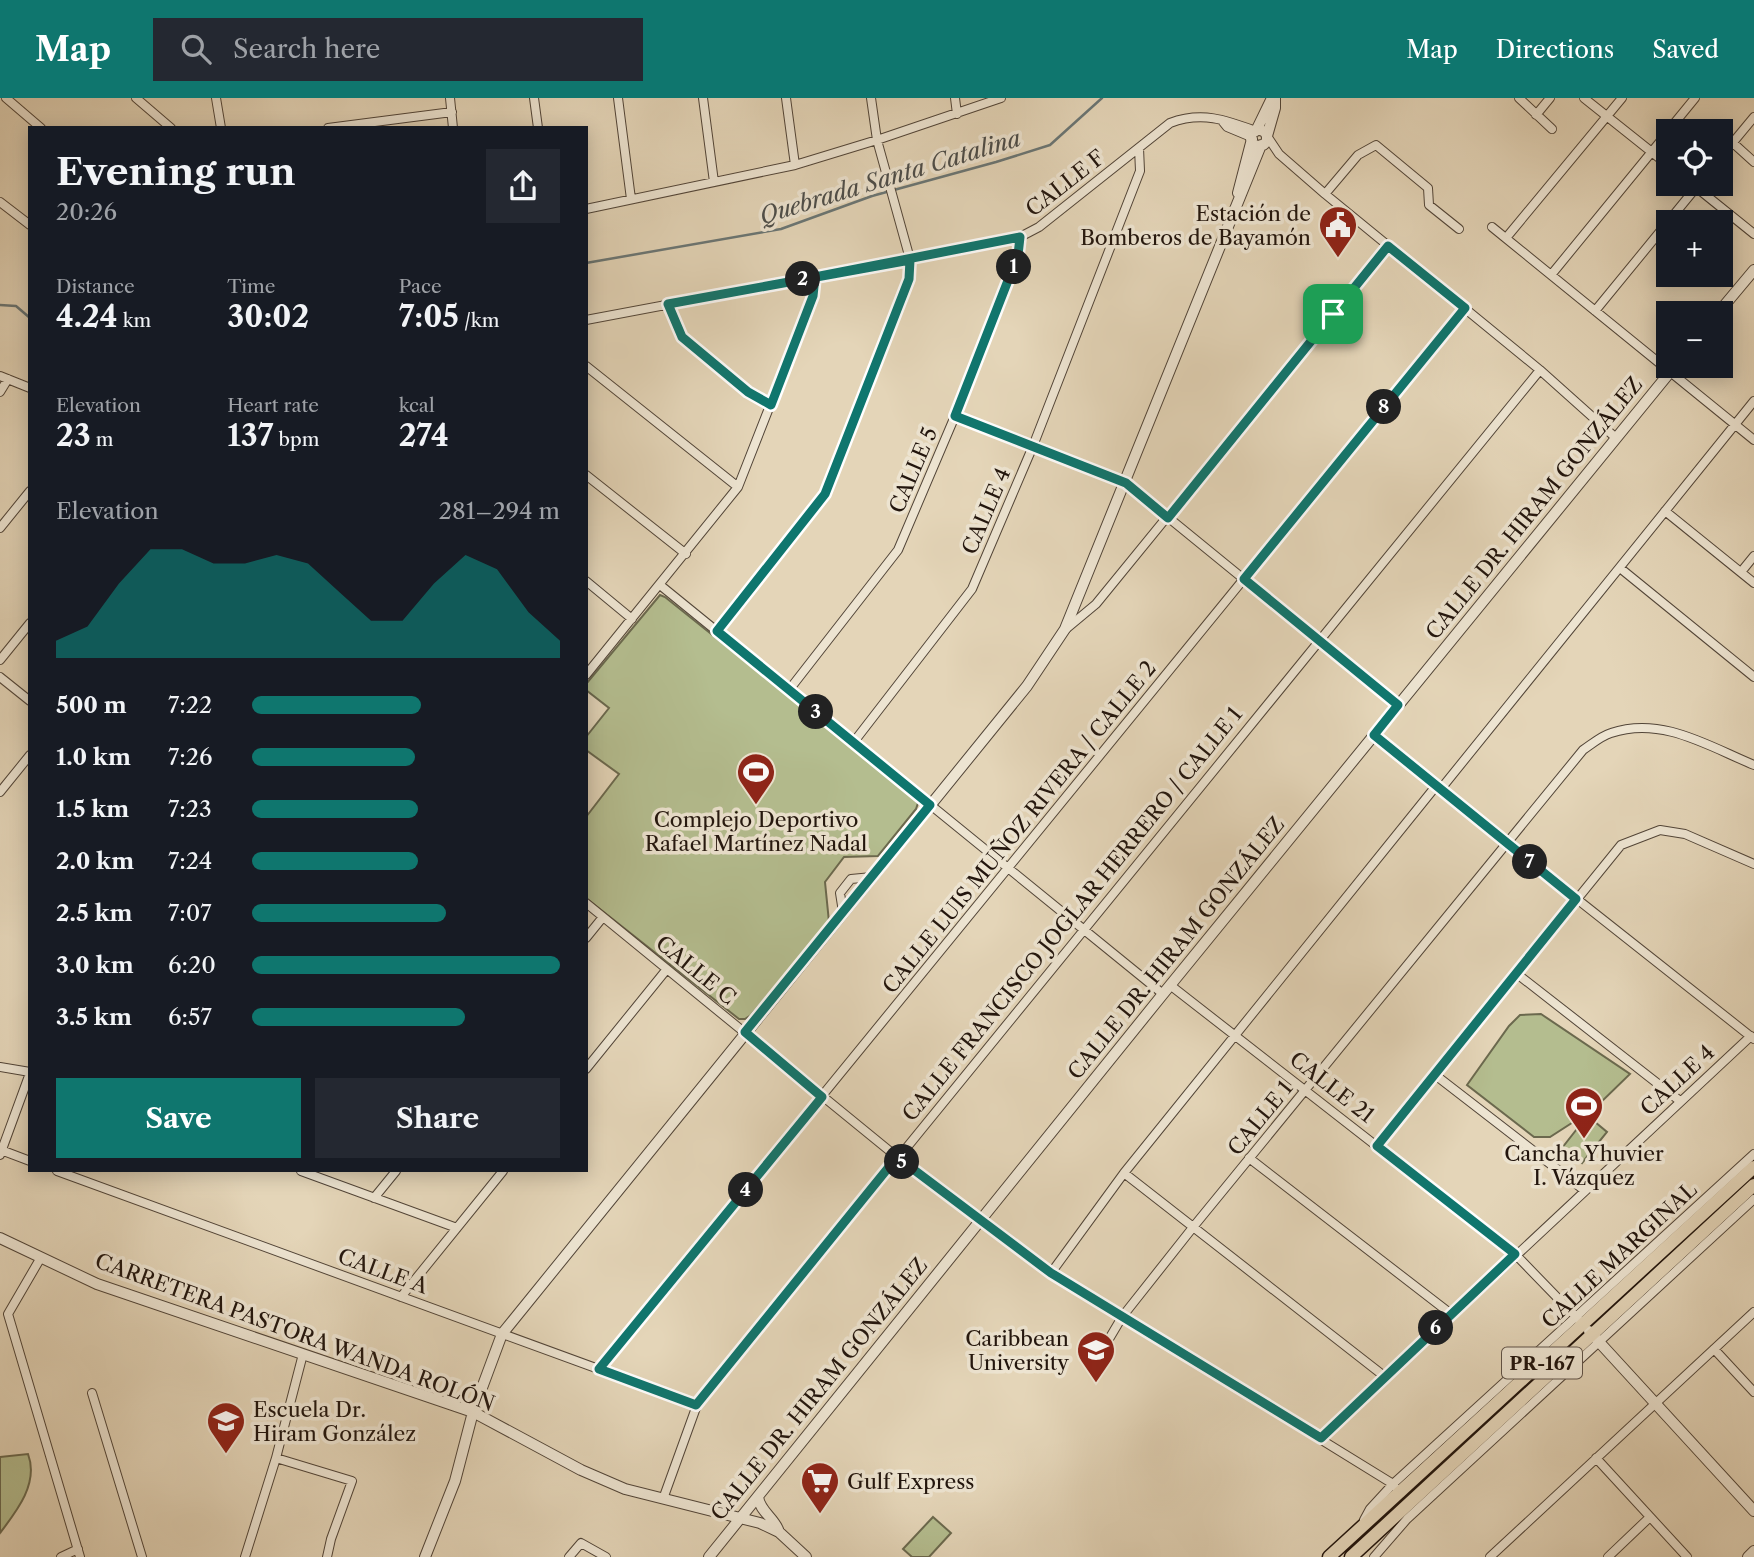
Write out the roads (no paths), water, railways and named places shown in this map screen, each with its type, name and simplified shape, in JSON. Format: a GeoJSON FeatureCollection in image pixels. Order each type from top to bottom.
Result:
{"type":"FeatureCollection","features":[{"type":"Feature","properties":{"kind":"main road","name":"PR-167"},"geometry":{"type":"LineString","coordinates":[[1350,1557],[1754,1167]]}},
{"type":"Feature","properties":{"kind":"main road","name":"PR-167"},"geometry":{"type":"LineString","coordinates":[[1329,1557],[1360,1530],[1397,1488],[1588,1330],[1754,1185]]}},
{"type":"Feature","properties":{"kind":"street"},"geometry":{"type":"LineString","coordinates":[[6,98],[39,126]]}},
{"type":"Feature","properties":{"kind":"street"},"geometry":{"type":"LineString","coordinates":[[135,98],[169,126]]}},
{"type":"Feature","properties":{"kind":"street"},"geometry":{"type":"LineString","coordinates":[[216,98],[221,126]]}},
{"type":"Feature","properties":{"kind":"street"},"geometry":{"type":"LineString","coordinates":[[450,98],[453,126]]}},
{"type":"Feature","properties":{"kind":"street"},"geometry":{"type":"LineString","coordinates":[[534,98],[538,126]]}},
{"type":"Feature","properties":{"kind":"street"},"geometry":{"type":"LineString","coordinates":[[618,98],[631,199]]}},
{"type":"Feature","properties":{"kind":"street"},"geometry":{"type":"LineString","coordinates":[[702,98],[713,182]]}},
{"type":"Feature","properties":{"kind":"street"},"geometry":{"type":"LineString","coordinates":[[786,98],[795,165]]}},
{"type":"Feature","properties":{"kind":"street"},"geometry":{"type":"LineString","coordinates":[[717,631],[825,494],[909,279],[910,260],[877,140],[871,98]]}},
{"type":"Feature","properties":{"kind":"street"},"geometry":{"type":"LineString","coordinates":[[955,98],[957,114]]}},
{"type":"Feature","properties":{"kind":"street"},"geometry":{"type":"LineString","coordinates":[[588,209],[795,165],[1001,98]]}},
{"type":"Feature","properties":{"kind":"street"},"geometry":{"type":"LineString","coordinates":[[1236,204],[1241,173],[1253,136],[1267,105],[1274,98]]}},
{"type":"Feature","properties":{"kind":"street"},"geometry":{"type":"LineString","coordinates":[[425,1557],[455,1481],[473,1412],[502,1334],[1027,686],[1065,629],[1236,204],[1250,176],[1275,108],[1274,98]]}},
{"type":"Feature","properties":{"kind":"street"},"geometry":{"type":"LineString","coordinates":[[1520,98],[1552,129]]}},
{"type":"Feature","properties":{"kind":"street"},"geometry":{"type":"LineString","coordinates":[[1536,115],[1550,98]]}},
{"type":"Feature","properties":{"kind":"street"},"geometry":{"type":"LineString","coordinates":[[1584,98],[1656,156]]}},
{"type":"Feature","properties":{"kind":"street"},"geometry":{"type":"LineString","coordinates":[[1506,238],[1622,98]]}},
{"type":"Feature","properties":{"kind":"street"},"geometry":{"type":"LineString","coordinates":[[1678,119],[1695,98]]}},
{"type":"Feature","properties":{"kind":"street"},"geometry":{"type":"LineString","coordinates":[[344,126],[452,112]]}},
{"type":"Feature","properties":{"kind":"street","name":"CALLE F"},"geometry":{"type":"LineString","coordinates":[[588,320],[1020,237],[1039,227],[1170,123],[1187,117],[1205,116],[1223,122],[1230,121],[1253,136]]}},
{"type":"Feature","properties":{"kind":"street"},"geometry":{"type":"LineString","coordinates":[[1754,117],[1733,143],[1754,162]]}},
{"type":"Feature","properties":{"kind":"street"},"geometry":{"type":"LineString","coordinates":[[1253,136],[1262,130],[1264,140],[1279,154],[1540,369],[1616,438]]}},
{"type":"Feature","properties":{"kind":"street"},"geometry":{"type":"LineString","coordinates":[[1325,194],[1358,155],[1376,145],[1428,188],[1429,205],[1460,229]]}},
{"type":"Feature","properties":{"kind":"street"},"geometry":{"type":"LineString","coordinates":[[1550,275],[1656,146]]}},
{"type":"Feature","properties":{"kind":"street","name":"CALLE 4"},"geometry":{"type":"LineString","coordinates":[[853,743],[972,589],[1032,446],[1140,171],[1139,148]]}},
{"type":"Feature","properties":{"kind":"street"},"geometry":{"type":"LineString","coordinates":[[1595,311],[1687,196]]}},
{"type":"Feature","properties":{"kind":"street"},"geometry":{"type":"LineString","coordinates":[[1709,196],[1754,234]]}},
{"type":"Feature","properties":{"kind":"street"},"geometry":{"type":"LineString","coordinates":[[0,202],[28,223]]}},
{"type":"Feature","properties":{"kind":"street"},"geometry":{"type":"LineString","coordinates":[[1492,227],[1595,311],[1656,356]]}},
{"type":"Feature","properties":{"kind":"street","name":"CALLE 5"},"geometry":{"type":"LineString","coordinates":[[789,690],[898,550],[955,416],[1018,255],[1020,237]]}},
{"type":"Feature","properties":{"kind":"street"},"geometry":{"type":"LineString","coordinates":[[1065,629],[1096,604],[1388,246]]}},
{"type":"Feature","properties":{"kind":"street"},"geometry":{"type":"LineString","coordinates":[[1728,301],[1754,270]]}},
{"type":"Feature","properties":{"kind":"street"},"geometry":{"type":"LineString","coordinates":[[588,673],[738,487],[813,296],[815,277]]}},
{"type":"Feature","properties":{"kind":"street"},"geometry":{"type":"LineString","coordinates":[[668,304],[682,337],[748,392],[771,405]]}},
{"type":"Feature","properties":{"kind":"street","name":"CALLE LUIS MUÑOZ RIVERA / CALLE 2"},"geometry":{"type":"LineString","coordinates":[[599,1369],[1465,308]]}},
{"type":"Feature","properties":{"kind":"street"},"geometry":{"type":"LineString","coordinates":[[588,368],[738,487]]}},
{"type":"Feature","properties":{"kind":"street","name":"CALLE FRANCISCO JOGLAR HERRERO / CALLE 1"},"geometry":{"type":"LineString","coordinates":[[663,1499],[696,1405],[1540,369]]}},
{"type":"Feature","properties":{"kind":"street"},"geometry":{"type":"LineString","coordinates":[[0,392],[4,378],[28,387]]}},
{"type":"Feature","properties":{"kind":"street","name":"CALLE DR. HIRAM GONZÁLEZ"},"geometry":{"type":"LineString","coordinates":[[709,1557],[1167,989],[1666,378]]}},
{"type":"Feature","properties":{"kind":"street"},"geometry":{"type":"LineString","coordinates":[[1683,378],[1754,440]]}},
{"type":"Feature","properties":{"kind":"street"},"geometry":{"type":"LineString","coordinates":[[1051,1273],[1124,1173],[1754,401]]}},
{"type":"Feature","properties":{"kind":"street"},"geometry":{"type":"LineString","coordinates":[[955,416],[1126,483],[1398,705]]}},
{"type":"Feature","properties":{"kind":"street"},"geometry":{"type":"LineString","coordinates":[[588,477],[686,554]]}},
{"type":"Feature","properties":{"kind":"street"},"geometry":{"type":"LineString","coordinates":[[0,528],[28,493]]}},
{"type":"Feature","properties":{"kind":"street"},"geometry":{"type":"LineString","coordinates":[[1665,511],[1754,583]]}},
{"type":"Feature","properties":{"kind":"street"},"geometry":{"type":"LineString","coordinates":[[1741,572],[1754,556]]}},
{"type":"Feature","properties":{"kind":"street"},"geometry":{"type":"LineString","coordinates":[[1620,568],[1754,677]]}},
{"type":"Feature","properties":{"kind":"street"},"geometry":{"type":"LineString","coordinates":[[588,583],[632,619]]}},
{"type":"Feature","properties":{"kind":"street","name":"CALLE 21"},"geometry":{"type":"LineString","coordinates":[[660,585],[1083,929],[1235,1036],[1515,1254],[1588,1330]]}},
{"type":"Feature","properties":{"kind":"street"},"geometry":{"type":"LineString","coordinates":[[0,660],[28,625]]}},
{"type":"Feature","properties":{"kind":"street"},"geometry":{"type":"LineString","coordinates":[[0,677],[28,699]]}},
{"type":"Feature","properties":{"kind":"street","name":"CALLE 1"},"geometry":{"type":"LineString","coordinates":[[1109,1339],[1122,1317],[1194,1226],[1583,750],[1609,733],[1644,726],[1673,730],[1754,765]]}},
{"type":"Feature","properties":{"kind":"street"},"geometry":{"type":"LineString","coordinates":[[1374,735],[1576,899],[1753,1037]]}},
{"type":"Feature","properties":{"kind":"street"},"geometry":{"type":"LineString","coordinates":[[0,792],[28,757]]}},
{"type":"Feature","properties":{"kind":"street"},"geometry":{"type":"LineString","coordinates":[[1377,1146],[1621,845],[1660,830],[1685,834],[1754,864]]}},
{"type":"Feature","properties":{"kind":"street","name":"CALLE C"},"geometry":{"type":"LineString","coordinates":[[588,905],[897,1157],[1051,1273],[1321,1438],[1397,1488]]}},
{"type":"Feature","properties":{"kind":"street"},"geometry":{"type":"LineString","coordinates":[[588,936],[603,917]]}},
{"type":"Feature","properties":{"kind":"street"},"geometry":{"type":"LineString","coordinates":[[588,1067],[667,970]]}},
{"type":"Feature","properties":{"kind":"street"},"geometry":{"type":"LineString","coordinates":[[1516,973],[1680,1101]]}},
{"type":"Feature","properties":{"kind":"street","name":"CALLE 4"},"geometry":{"type":"LineString","coordinates":[[1321,1438],[1515,1254],[1753,1037]]}},
{"type":"Feature","properties":{"kind":"street"},"geometry":{"type":"LineString","coordinates":[[0,1067],[28,1072]]}},
{"type":"Feature","properties":{"kind":"street"},"geometry":{"type":"LineString","coordinates":[[1434,1074],[1584,1190]]}},
{"type":"Feature","properties":{"kind":"street"},"geometry":{"type":"LineString","coordinates":[[28,1078],[1,1153],[28,1160]]}},
{"type":"Feature","properties":{"kind":"street","name":"CALLE MARGINAL"},"geometry":{"type":"LineString","coordinates":[[1374,1557],[1754,1154]]}},
{"type":"Feature","properties":{"kind":"street"},"geometry":{"type":"LineString","coordinates":[[1250,1158],[1451,1314]]}},
{"type":"Feature","properties":{"kind":"street","name":"CALLE A"},"geometry":{"type":"LineString","coordinates":[[60,1172],[696,1405]]}},
{"type":"Feature","properties":{"kind":"street"},"geometry":{"type":"LineString","coordinates":[[304,1172],[457,1228]]}},
{"type":"Feature","properties":{"kind":"street"},"geometry":{"type":"LineString","coordinates":[[374,1198],[395,1172]]}},
{"type":"Feature","properties":{"kind":"street"},"geometry":{"type":"LineString","coordinates":[[401,1297],[502,1172]]}},
{"type":"Feature","properties":{"kind":"street"},"geometry":{"type":"LineString","coordinates":[[1124,1173],[1384,1376]]}},
{"type":"Feature","properties":{"kind":"street","name":"CALLE MARGINAL"},"geometry":{"type":"LineString","coordinates":[[1588,1330],[1754,1199]]}},
{"type":"Feature","properties":{"kind":"street","name":"CARRETERA PASTORA WANDA ROLÓN"},"geometry":{"type":"LineString","coordinates":[[0,1238],[97,1284],[473,1412],[581,1470],[625,1489],[760,1523],[779,1532],[806,1557]]}},
{"type":"Feature","properties":{"kind":"street"},"geometry":{"type":"LineString","coordinates":[[40,1259],[8,1314],[34,1413],[79,1553],[61,1557]]}},
{"type":"Feature","properties":{"kind":"street"},"geometry":{"type":"LineString","coordinates":[[1490,1557],[1754,1312]]}},
{"type":"Feature","properties":{"kind":"street"},"geometry":{"type":"LineString","coordinates":[[1588,1330],[1754,1511]]}},
{"type":"Feature","properties":{"kind":"street"},"geometry":{"type":"LineString","coordinates":[[1714,1349],[1754,1392]]}},
{"type":"Feature","properties":{"kind":"street"},"geometry":{"type":"LineString","coordinates":[[245,1557],[276,1458],[303,1354]]}},
{"type":"Feature","properties":{"kind":"street"},"geometry":{"type":"LineString","coordinates":[[92,1393],[142,1557]]}},
{"type":"Feature","properties":{"kind":"street"},"geometry":{"type":"LineString","coordinates":[[276,1458],[352,1481],[327,1557]]}},
{"type":"Feature","properties":{"kind":"street"},"geometry":{"type":"LineString","coordinates":[[1596,1458],[1687,1557]]}},
{"type":"Feature","properties":{"kind":"street"},"geometry":{"type":"LineString","coordinates":[[758,1497],[760,1507],[777,1523],[779,1532]]}},
{"type":"Feature","properties":{"kind":"street"},"geometry":{"type":"LineString","coordinates":[[1608,1557],[1650,1517]]}},
{"type":"Feature","properties":{"kind":"street"},"geometry":{"type":"LineString","coordinates":[[569,1557],[581,1543],[606,1557]]}},
{"type":"Feature","properties":{"kind":"street"},"geometry":{"type":"LineString","coordinates":[[1748,1557],[1754,1551]]}},
{"type":"Feature","properties":{"kind":"waterway","name":"Quebrada Santa Catalina"},"geometry":{"type":"LineString","coordinates":[[588,263],[781,229],[872,196],[1050,145],[1102,98]]}},
{"type":"Feature","properties":{"kind":"waterway","name":"Quebrada Santa Catalina"},"geometry":{"type":"LineString","coordinates":[[0,305],[16,306],[28,316]]}},
{"type":"Feature","properties":{"kind":"place","name":"Estación de Bomberos de Bayamón"},"geometry":{"type":"Point","coordinates":[1338,259]}},
{"type":"Feature","properties":{"kind":"place","name":"Complejo Deportivo Rafael Martínez Nadal"},"geometry":{"type":"Point","coordinates":[756,806]}},
{"type":"Feature","properties":{"kind":"place","name":"Cancha Yhuvier I. Vázquez"},"geometry":{"type":"Point","coordinates":[1584,1140]}},
{"type":"Feature","properties":{"kind":"place","name":"Caribbean University"},"geometry":{"type":"Point","coordinates":[1096,1384]}},
{"type":"Feature","properties":{"kind":"place","name":"Escuela Dr. Hiram González"},"geometry":{"type":"Point","coordinates":[226,1455]}},
{"type":"Feature","properties":{"kind":"place","name":"Gulf Express"},"geometry":{"type":"Point","coordinates":[820,1515]}}]}
